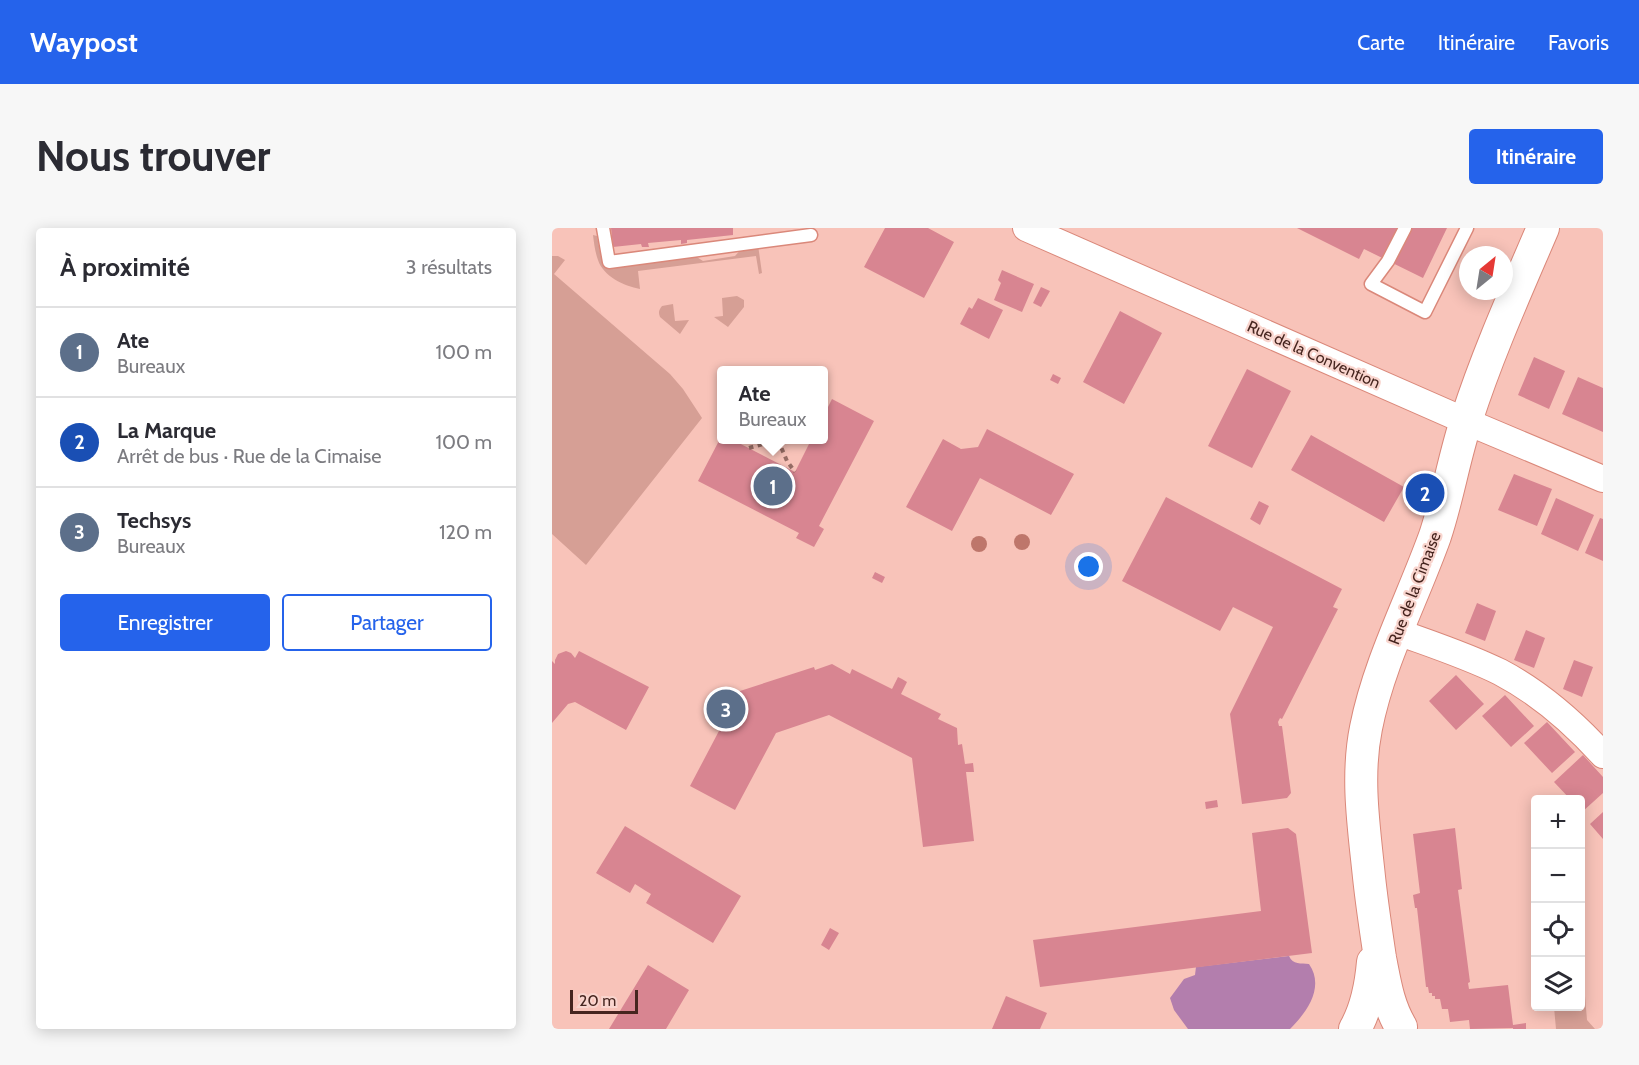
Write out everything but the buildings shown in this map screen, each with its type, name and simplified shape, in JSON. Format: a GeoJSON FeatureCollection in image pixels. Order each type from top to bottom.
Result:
{"type":"FeatureCollection","features":[{"type":"Feature","properties":{"kind":"street","name":"Rue de la Convention"},"geometry":{"type":"LineString","coordinates":[[1026,228],[1603,479]]}},
{"type":"Feature","properties":{"kind":"street","name":"Rue de la Cimaise"},"geometry":{"type":"LineString","coordinates":[[1403,1028],[1388,999],[1374,925],[1362,813],[1362,749],[1374,696],[1436,533],[1466,421],[1543,228]]}},
{"type":"Feature","properties":{"kind":"street"},"geometry":{"type":"LineString","coordinates":[[1398,632],[1499,672],[1529,689],[1583,732],[1603,755]]}},
{"type":"Feature","properties":{"kind":"street","name":"Rue de la Cimaise"},"geometry":{"type":"LineString","coordinates":[[1357,1029],[1371,982],[1374,925]]}},
{"type":"Feature","properties":{"kind":"street"},"geometry":{"type":"LineString","coordinates":[[1357,1029],[1367,1024],[1380,1022],[1403,1028]]}},
{"type":"Feature","properties":{"kind":"lane"},"geometry":{"type":"LineString","coordinates":[[603,228],[609,262],[811,235]]}},
{"type":"Feature","properties":{"kind":"lane"},"geometry":{"type":"LineString","coordinates":[[1405,228],[1388,261],[1371,284],[1425,312],[1467,228]]}},
{"type":"Feature","properties":{"kind":"path"},"geometry":{"type":"LineString","coordinates":[[749,448],[764,444]]}},
{"type":"Feature","properties":{"kind":"path"},"geometry":{"type":"LineString","coordinates":[[780,444],[795,472]]}},
{"type":"Feature","properties":{"kind":"shaded area"},"geometry":{"type":"Polygon","coordinates":[[[593,235],[597,236],[604,263],[692,254],[703,261],[735,256],[744,246],[758,245],[762,273],[759,274],[756,256],[638,271],[640,289],[621,283],[604,271],[597,257],[593,235]]]}},
{"type":"Feature","properties":{"kind":"shaded area"},"geometry":{"type":"Polygon","coordinates":[[[552,256],[565,260],[554,274],[670,374],[702,418],[586,565],[552,534],[552,256]]]}},
{"type":"Feature","properties":{"kind":"shaded area"},"geometry":{"type":"Polygon","coordinates":[[[737,296],[744,300],[744,307],[728,327],[714,317],[723,316],[722,298],[737,296]]]}},
{"type":"Feature","properties":{"kind":"shaded area"},"geometry":{"type":"Polygon","coordinates":[[[673,304],[675,321],[689,320],[680,334],[659,315],[662,306],[673,304]]]}},
{"type":"Feature","properties":{"kind":"shaded area"},"geometry":{"type":"Polygon","coordinates":[[[1289,956],[1295,962],[1309,964],[1315,981],[1315,990],[1308,1007],[1290,1029],[1188,1029],[1174,1010],[1170,998],[1184,979],[1195,975],[1196,967],[1289,956]]]}},
{"type":"Feature","properties":{"kind":"shaded area"},"geometry":{"type":"Polygon","coordinates":[[[1585,996],[1587,1020],[1595,1029],[1556,1029],[1554,1011],[1585,1011],[1585,996]]]}},
{"type":"Feature","properties":{"kind":"place","name":"Ate"},"geometry":{"type":"Point","coordinates":[773,486]}},
{"type":"Feature","properties":{"kind":"place","name":"La Marque"},"geometry":{"type":"Point","coordinates":[1425,493]}},
{"type":"Feature","properties":{"kind":"place","name":"Techsys"},"geometry":{"type":"Point","coordinates":[726,709]}}]}
